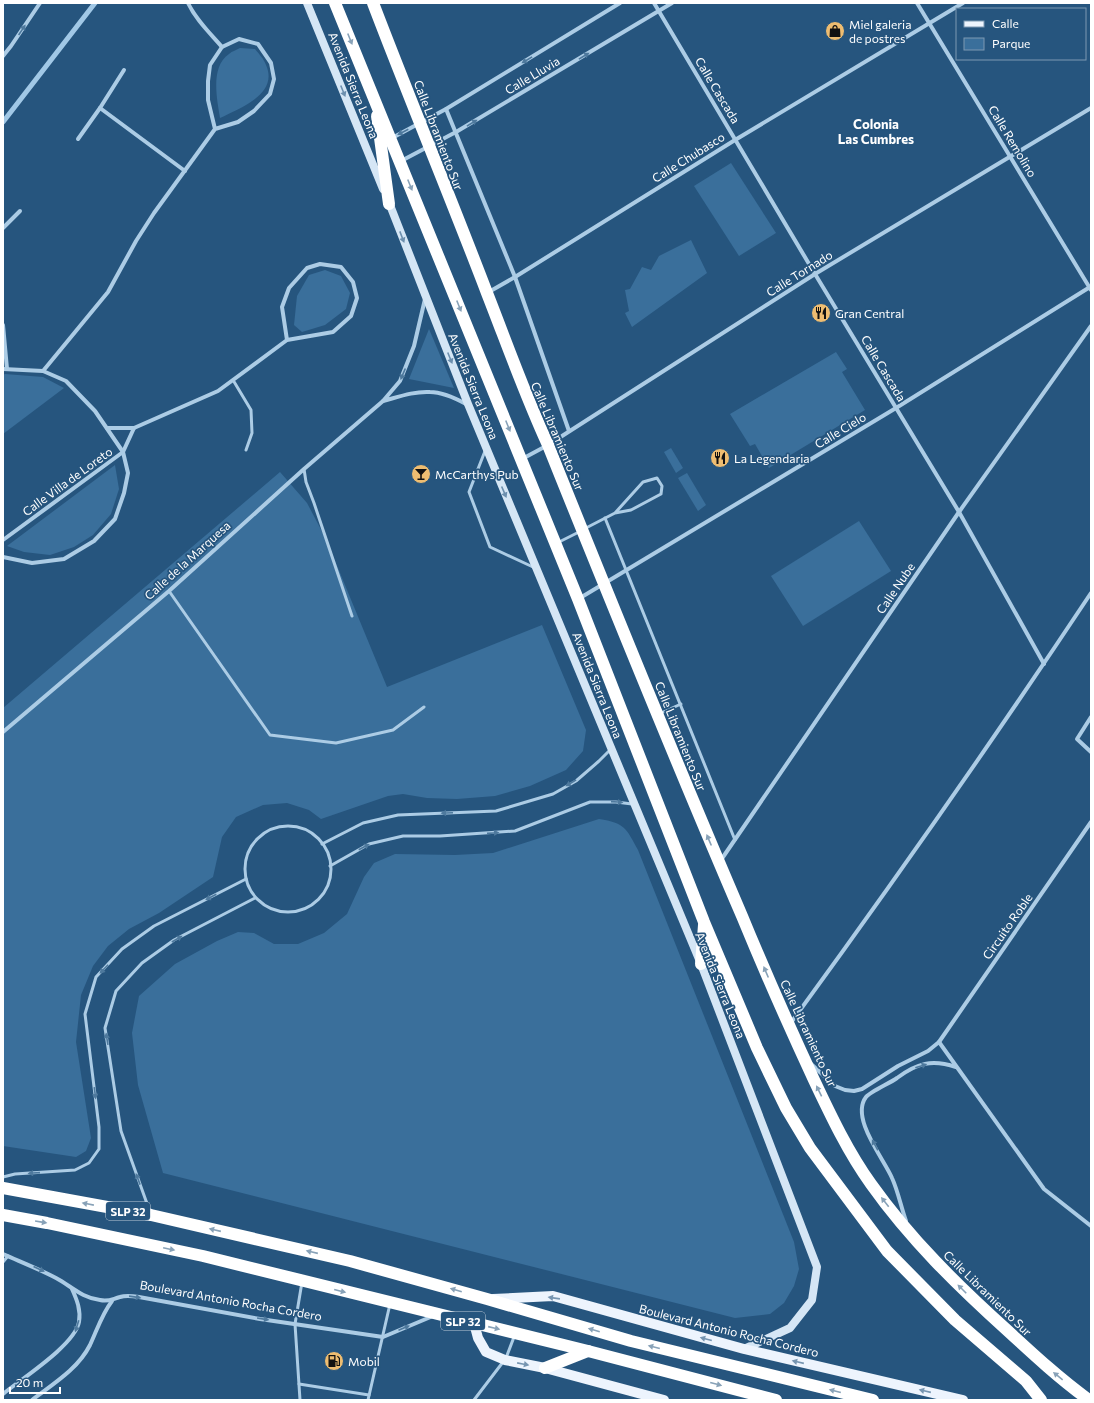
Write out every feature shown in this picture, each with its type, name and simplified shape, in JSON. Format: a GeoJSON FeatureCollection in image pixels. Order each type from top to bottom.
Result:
{"type":"FeatureCollection","features":[{"type":"Feature","properties":{"kind":"highway"},"geometry":{"type":"LineString","coordinates":[[335,3],[401,161],[556,544],[704,922],[757,1048],[786,1108],[810,1148],[887,1251],[955,1320],[1026,1381],[1041,1400]]}},
{"type":"Feature","properties":{"kind":"highway","name":"Calle Libramiento Sur"},"geometry":{"type":"LineString","coordinates":[[373,3],[487,293],[528,402],[548,445],[719,864],[789,1027],[831,1116],[870,1183],[909,1233],[942,1270],[974,1301],[1058,1376],[1089,1400]]}},
{"type":"Feature","properties":{"kind":"highway"},"geometry":{"type":"LineString","coordinates":[[375,99],[389,204]]}},
{"type":"Feature","properties":{"kind":"highway"},"geometry":{"type":"LineString","coordinates":[[700,964],[704,922]]}},
{"type":"Feature","properties":{"kind":"highway","name":"SLP 32"},"geometry":{"type":"LineString","coordinates":[[3,1188],[151,1215],[350,1261],[631,1341],[873,1400]]}},
{"type":"Feature","properties":{"kind":"highway","name":"SLP 32"},"geometry":{"type":"LineString","coordinates":[[3,1216],[48,1223],[203,1256],[302,1282],[624,1360],[776,1400]]}},
{"type":"Feature","properties":{"kind":"highway"},"geometry":{"type":"LineString","coordinates":[[545,1368],[588,1351]]}},
{"type":"Feature","properties":{"kind":"main road","name":"Boulevard Antonio Rocha Cordero"},"geometry":{"type":"LineString","coordinates":[[487,1299],[553,1296],[744,1349],[963,1400]]}},
{"type":"Feature","properties":{"kind":"main road"},"geometry":{"type":"LineString","coordinates":[[474,1323],[478,1338],[486,1352],[505,1360],[545,1368],[657,1399]]}},
{"type":"Feature","properties":{"kind":"street"},"geometry":{"type":"LineString","coordinates":[[3,56],[40,3]]}},
{"type":"Feature","properties":{"kind":"street"},"geometry":{"type":"LineString","coordinates":[[188,3],[191,10],[222,47]]}},
{"type":"Feature","properties":{"kind":"street","name":"Avenida Sierra Leona"},"geometry":{"type":"LineString","coordinates":[[307,3],[389,204],[468,404],[700,964],[817,1268],[812,1300],[790,1328],[744,1349]]}},
{"type":"Feature","properties":{"kind":"street","name":"Calle Lluvia"},"geometry":{"type":"LineString","coordinates":[[391,138],[446,110],[620,3]]}},
{"type":"Feature","properties":{"kind":"street","name":"Calle Cascada"},"geometry":{"type":"LineString","coordinates":[[654,3],[959,512],[1044,664]]}},
{"type":"Feature","properties":{"kind":"street","name":"Calle Lluvia"},"geometry":{"type":"LineString","coordinates":[[401,161],[456,132],[672,3]]}},
{"type":"Feature","properties":{"kind":"street","name":"Calle Remolino"},"geometry":{"type":"LineString","coordinates":[[917,3],[1090,289]]}},
{"type":"Feature","properties":{"kind":"street","name":"Calle Chubasco"},"geometry":{"type":"LineString","coordinates":[[487,293],[735,140],[963,3]]}},
{"type":"Feature","properties":{"kind":"street"},"geometry":{"type":"LineString","coordinates":[[43,371],[108,292],[150,219],[215,129],[238,122],[254,111],[270,94],[274,79],[272,63],[258,44],[239,40],[222,47],[210,65],[208,100],[215,129]]}},
{"type":"Feature","properties":{"kind":"street"},"geometry":{"type":"LineString","coordinates":[[78,139],[124,70]]}},
{"type":"Feature","properties":{"kind":"street"},"geometry":{"type":"LineString","coordinates":[[100,108],[185,172]]}},
{"type":"Feature","properties":{"kind":"street","name":"Calle Tornado"},"geometry":{"type":"LineString","coordinates":[[522,460],[548,445],[815,274],[1091,108]]}},
{"type":"Feature","properties":{"kind":"street"},"geometry":{"type":"LineString","coordinates":[[446,110],[515,277],[570,431]]}},
{"type":"Feature","properties":{"kind":"street"},"geometry":{"type":"LineString","coordinates":[[3,228],[20,211]]}},
{"type":"Feature","properties":{"kind":"street"},"geometry":{"type":"LineString","coordinates":[[107,428],[134,428],[218,391],[288,340],[332,332],[351,316],[357,298],[353,282],[341,267],[320,264],[307,268],[289,288],[282,306],[288,340]]}},
{"type":"Feature","properties":{"kind":"street","name":"Calle Cielo"},"geometry":{"type":"LineString","coordinates":[[578,599],[896,408],[1090,289]]}},
{"type":"Feature","properties":{"kind":"street","name":"Calle de la Marquesa"},"geometry":{"type":"LineString","coordinates":[[3,732],[169,591],[304,469],[383,401],[400,381],[414,346],[425,296]]}},
{"type":"Feature","properties":{"kind":"street"},"geometry":{"type":"LineString","coordinates":[[3,325],[5,369],[43,371],[66,382],[95,411],[107,428],[123,452],[128,473],[124,493],[115,520],[94,541],[64,559],[32,563],[3,557]]}},
{"type":"Feature","properties":{"kind":"street","name":"Calle Nube"},"geometry":{"type":"LineString","coordinates":[[719,864],[959,512],[1091,326]]}},
{"type":"Feature","properties":{"kind":"street","name":"Calle de la Marquesa"},"geometry":{"type":"LineString","coordinates":[[383,401],[409,394],[431,392],[449,396],[468,404]]}},
{"type":"Feature","properties":{"kind":"street"},"geometry":{"type":"LineString","coordinates":[[123,452],[134,428]]}},
{"type":"Feature","properties":{"kind":"street","name":"Calle Villa de Loreto"},"geometry":{"type":"LineString","coordinates":[[3,540],[123,452]]}},
{"type":"Feature","properties":{"kind":"street"},"geometry":{"type":"LineString","coordinates":[[789,1027],[1044,664],[1091,593]]}},
{"type":"Feature","properties":{"kind":"street"},"geometry":{"type":"LineString","coordinates":[[1091,717],[1077,738],[1091,752]]}},
{"type":"Feature","properties":{"kind":"street","name":"Circuito Roble"},"geometry":{"type":"LineString","coordinates":[[862,1089],[898,1066],[928,1051],[939,1042],[1091,822]]}},
{"type":"Feature","properties":{"kind":"street"},"geometry":{"type":"LineString","coordinates":[[939,1042],[1044,1189],[1091,1226]]}},
{"type":"Feature","properties":{"kind":"street"},"geometry":{"type":"LineString","coordinates":[[802,1055],[836,1086],[845,1090],[854,1091],[862,1089],[866,1096]]}},
{"type":"Feature","properties":{"kind":"street"},"geometry":{"type":"LineString","coordinates":[[909,1233],[893,1178],[863,1122],[862,1110],[866,1096],[890,1083],[903,1073],[918,1066],[934,1062],[956,1067]]}},
{"type":"Feature","properties":{"kind":"street","name":"Boulevard Antonio Rocha Cordero"},"geometry":{"type":"LineString","coordinates":[[3,1254],[40,1269],[64,1282],[72,1289],[93,1299],[101,1301],[112,1301],[128,1296],[139,1297],[295,1324],[383,1337]]}},
{"type":"Feature","properties":{"kind":"street"},"geometry":{"type":"LineString","coordinates":[[3,1394],[60,1349],[76,1332],[80,1314],[78,1302],[72,1289]]}},
{"type":"Feature","properties":{"kind":"street"},"geometry":{"type":"LineString","coordinates":[[32,1400],[70,1372],[81,1359],[90,1346],[105,1310],[112,1301]]}},
{"type":"Feature","properties":{"kind":"street"},"geometry":{"type":"LineString","coordinates":[[383,1337],[437,1315]]}},
{"type":"Feature","properties":{"kind":"lane"},"geometry":{"type":"LineString","coordinates":[[233,380],[251,410],[252,434],[246,450]]}},
{"type":"Feature","properties":{"kind":"lane"},"geometry":{"type":"LineString","coordinates":[[486,447],[469,492],[490,547],[536,568]]}},
{"type":"Feature","properties":{"kind":"lane"},"geometry":{"type":"LineString","coordinates":[[304,469],[306,482],[352,616]]}},
{"type":"Feature","properties":{"kind":"lane"},"geometry":{"type":"LineString","coordinates":[[556,544],[615,513],[631,510],[661,494],[662,486],[657,478],[643,482],[615,513]]}},
{"type":"Feature","properties":{"kind":"lane"},"geometry":{"type":"LineString","coordinates":[[605,518],[735,840]]}},
{"type":"Feature","properties":{"kind":"lane"},"geometry":{"type":"LineString","coordinates":[[169,591],[270,735],[336,743],[393,730],[424,707]]}},
{"type":"Feature","properties":{"kind":"lane"},"geometry":{"type":"LineString","coordinates":[[658,715],[680,704]]}},
{"type":"Feature","properties":{"kind":"lane"},"geometry":{"type":"LineString","coordinates":[[322,844],[363,823],[398,815],[496,811],[553,794],[576,781],[611,749]]}},
{"type":"Feature","properties":{"kind":"lane"},"geometry":{"type":"LineString","coordinates":[[330,866],[369,844],[403,836],[440,836],[515,831],[590,802],[634,804]]}},
{"type":"Feature","properties":{"kind":"lane"},"geometry":{"type":"LineString","coordinates":[[294,827],[303,829],[322,844],[328,856],[330,866],[330,877],[327,887],[321,896],[314,903],[304,909],[294,912],[273,910],[263,905],[255,898],[249,889],[244,868],[250,848],[265,833],[275,828],[294,827]]}},
{"type":"Feature","properties":{"kind":"lane"},"geometry":{"type":"LineString","coordinates":[[3,1177],[15,1174],[75,1170],[89,1163],[99,1149],[99,1127],[85,1014],[96,977],[122,949],[154,926],[246,879]]}},
{"type":"Feature","properties":{"kind":"lane"},"geometry":{"type":"LineString","coordinates":[[151,1215],[121,1131],[106,1036],[105,1028],[116,991],[142,963],[174,940],[255,898]]}},
{"type":"Feature","properties":{"kind":"lane"},"geometry":{"type":"LineString","coordinates":[[3,1262],[8,1256]]}},
{"type":"Feature","properties":{"kind":"lane"},"geometry":{"type":"LineString","coordinates":[[300,1400],[295,1324],[302,1282]]}},
{"type":"Feature","properties":{"kind":"lane"},"geometry":{"type":"LineString","coordinates":[[368,1400],[390,1303]]}},
{"type":"Feature","properties":{"kind":"lane"},"geometry":{"type":"LineString","coordinates":[[474,1400],[505,1360],[515,1333]]}},
{"type":"Feature","properties":{"kind":"lane"},"geometry":{"type":"LineString","coordinates":[[299,1384],[369,1395]]}},
{"type":"Feature","properties":{"kind":"green space"},"geometry":{"type":"Polygon","coordinates":[[[240,48],[255,49],[264,61],[269,75],[267,84],[255,99],[220,118],[216,84],[219,67],[229,54],[240,48]]]}},
{"type":"Feature","properties":{"kind":"green space"},"geometry":{"type":"Polygon","coordinates":[[[731,163],[776,233],[739,256],[694,186],[731,163]]]}},
{"type":"Feature","properties":{"kind":"green space"},"geometry":{"type":"Polygon","coordinates":[[[691,240],[707,273],[632,327],[625,313],[629,311],[625,290],[630,289],[642,267],[651,270],[659,256],[691,240]]]}},
{"type":"Feature","properties":{"kind":"green space"},"geometry":{"type":"Polygon","coordinates":[[[325,270],[341,276],[350,293],[346,309],[325,325],[302,332],[294,325],[297,296],[309,275],[325,270]]]}},
{"type":"Feature","properties":{"kind":"green space"},"geometry":{"type":"Polygon","coordinates":[[[429,329],[454,388],[409,379],[429,329]]]}},
{"type":"Feature","properties":{"kind":"green space"},"geometry":{"type":"Polygon","coordinates":[[[836,352],[847,369],[842,372],[865,410],[769,468],[755,444],[750,446],[730,414],[836,352]]]}},
{"type":"Feature","properties":{"kind":"green space"},"geometry":{"type":"Polygon","coordinates":[[[3,375],[43,377],[64,388],[3,434],[3,375]]]}},
{"type":"Feature","properties":{"kind":"green space"},"geometry":{"type":"Polygon","coordinates":[[[671,448],[683,468],[676,473],[664,452],[671,448]]]}},
{"type":"Feature","properties":{"kind":"green space"},"geometry":{"type":"Polygon","coordinates":[[[115,465],[119,489],[111,514],[93,535],[74,547],[50,555],[24,552],[7,546],[115,465]]]}},
{"type":"Feature","properties":{"kind":"green space"},"geometry":{"type":"Polygon","coordinates":[[[280,472],[307,503],[326,539],[387,687],[542,625],[586,730],[583,751],[566,770],[530,786],[495,796],[457,799],[427,798],[403,794],[388,796],[321,819],[309,810],[287,803],[263,805],[236,817],[222,837],[213,877],[159,913],[129,929],[108,946],[93,966],[81,995],[76,1042],[91,1138],[86,1151],[76,1157],[3,1146],[3,708],[280,472]]]}},
{"type":"Feature","properties":{"kind":"green space"},"geometry":{"type":"Polygon","coordinates":[[[687,473],[706,505],[698,511],[678,478],[687,473]]]}},
{"type":"Feature","properties":{"kind":"green space"},"geometry":{"type":"Polygon","coordinates":[[[859,521],[891,571],[803,626],[771,576],[859,521]]]}},
{"type":"Feature","properties":{"kind":"green space"},"geometry":{"type":"Polygon","coordinates":[[[599,819],[614,822],[624,828],[638,850],[794,1242],[799,1269],[794,1286],[784,1303],[770,1314],[735,1318],[163,1173],[138,1085],[132,1033],[139,996],[175,964],[217,941],[238,932],[254,933],[274,944],[298,944],[324,933],[347,914],[364,877],[374,863],[395,854],[455,855],[493,853],[599,819]]]}},
{"type":"Feature","properties":{"kind":"waterway"},"geometry":{"type":"LineString","coordinates":[[3,122],[95,3]]}},
{"type":"Feature","properties":{"kind":"place","name":"Miel galeria de postres"},"geometry":{"type":"Point","coordinates":[835,31]}},
{"type":"Feature","properties":{"kind":"place","name":"Gran Central"},"geometry":{"type":"Point","coordinates":[821,313]}},
{"type":"Feature","properties":{"kind":"place","name":"La Legendaria"},"geometry":{"type":"Point","coordinates":[720,458]}},
{"type":"Feature","properties":{"kind":"place","name":"McCarthys Pub"},"geometry":{"type":"Point","coordinates":[421,474]}},
{"type":"Feature","properties":{"kind":"place","name":"Mobil"},"geometry":{"type":"Point","coordinates":[334,1361]}},
{"type":"Feature","properties":{"kind":"district","name":"Colonia Las Cumbres"},"geometry":{"type":"Point","coordinates":[876,132]}}]}
